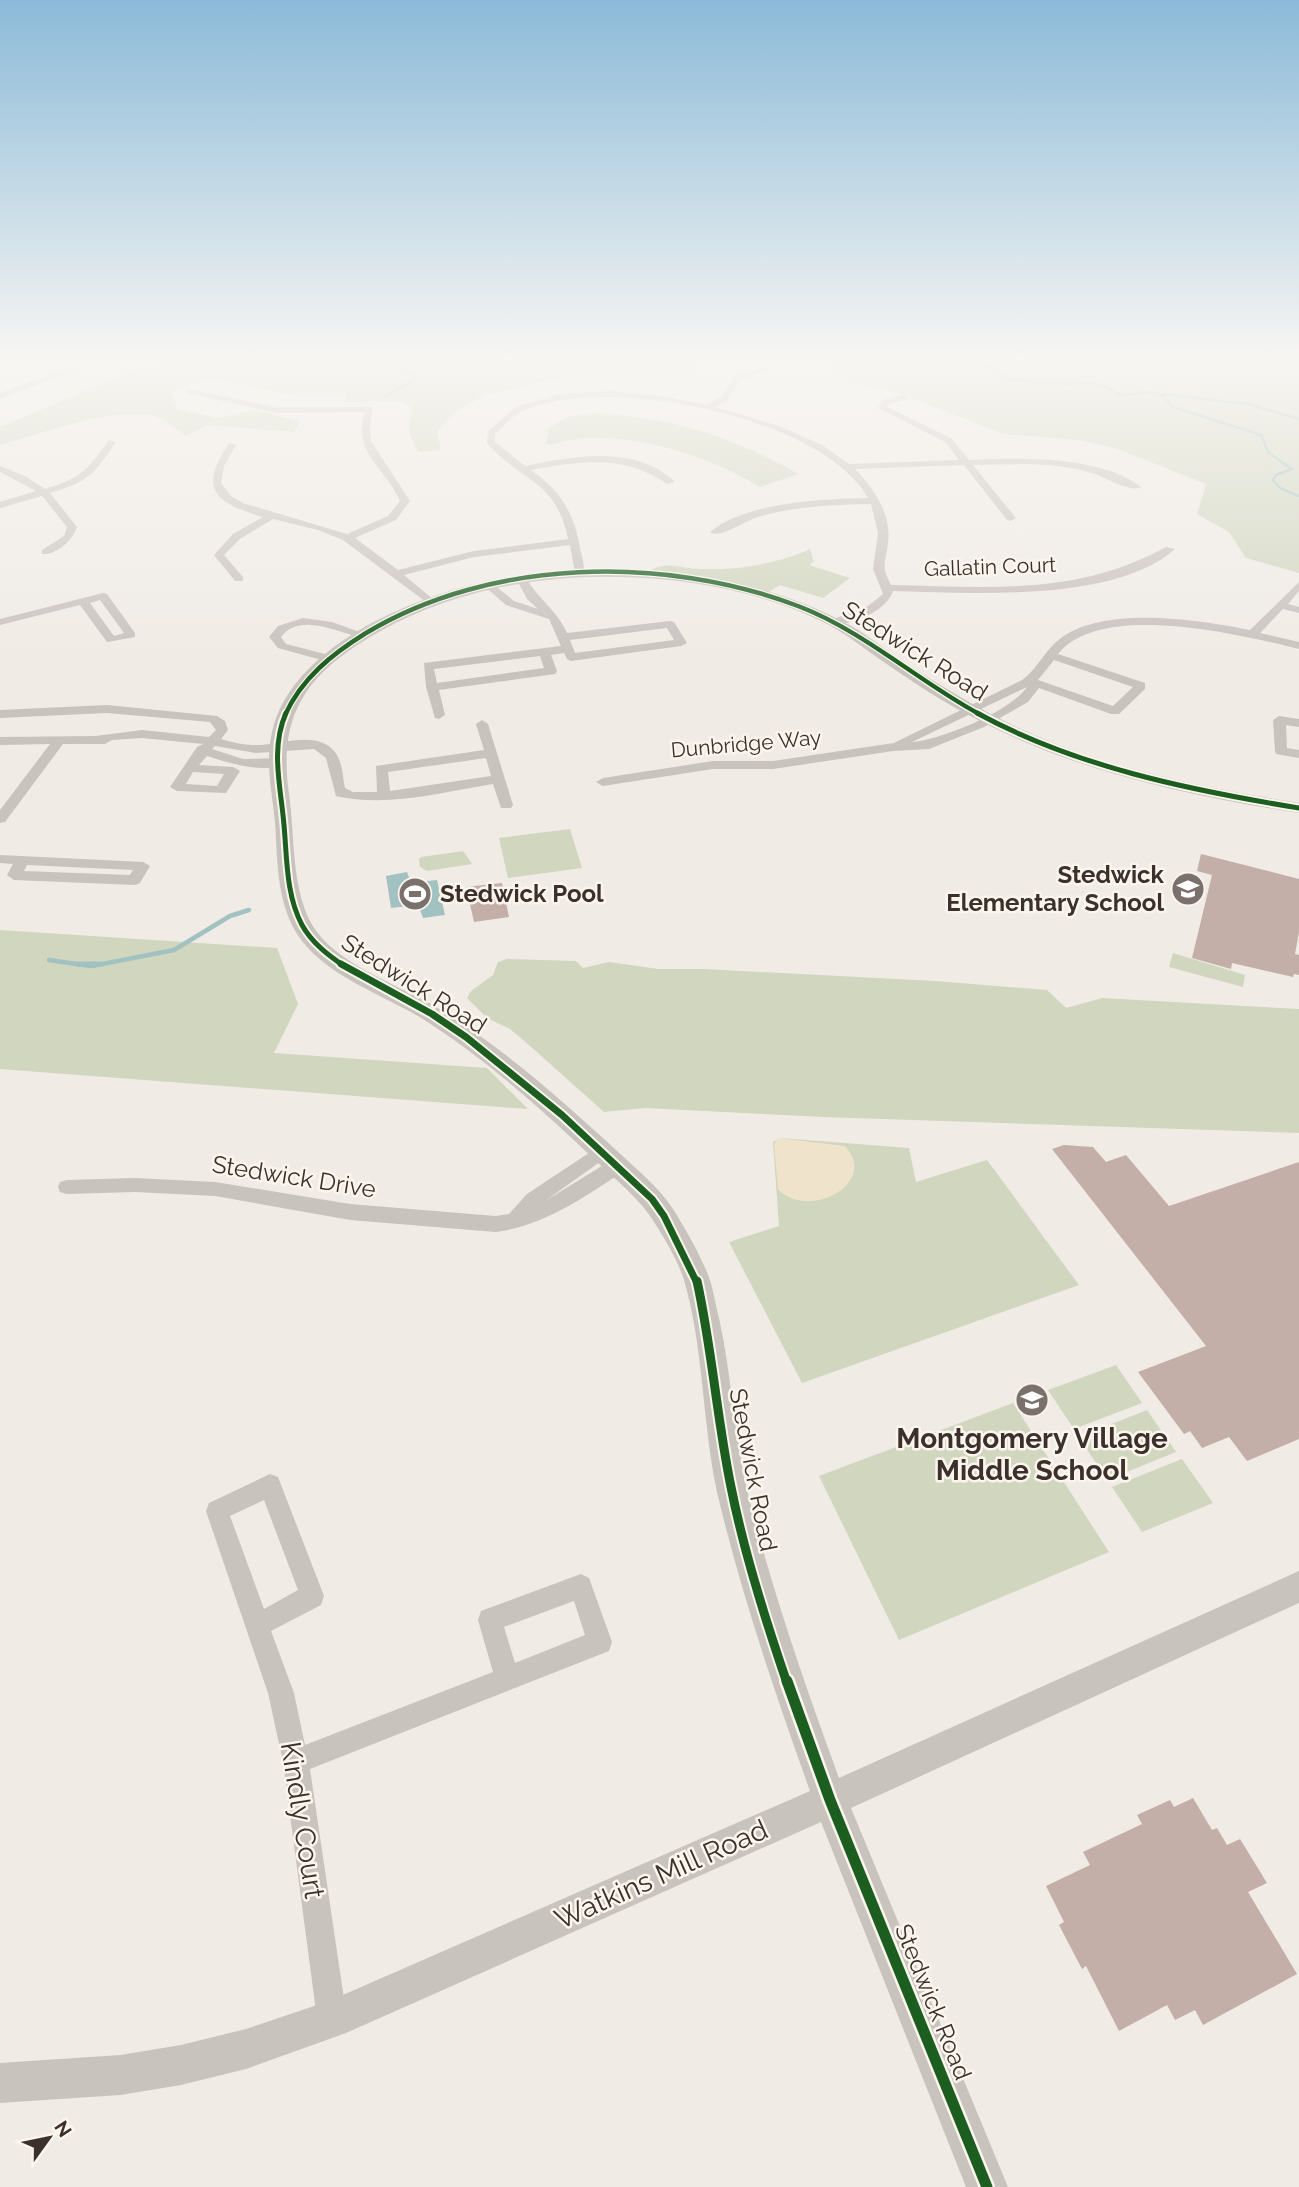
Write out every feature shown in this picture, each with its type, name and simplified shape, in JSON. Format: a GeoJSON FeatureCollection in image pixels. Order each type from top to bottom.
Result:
{"type":"FeatureCollection","features":[{"type":"Feature","properties":{"kind":"street"},"geometry":{"type":"LineString","coordinates":[[0,505],[86,474],[100,461]]}},
{"type":"Feature","properties":{"kind":"street"},"geometry":{"type":"LineString","coordinates":[[222,461],[216,484],[221,493],[232,500],[347,538],[430,602]]}},
{"type":"Feature","properties":{"kind":"street"},"geometry":{"type":"LineString","coordinates":[[347,538],[392,518],[405,501],[402,492],[379,461]]}},
{"type":"Feature","properties":{"kind":"street"},"geometry":{"type":"LineString","coordinates":[[511,461],[548,488],[562,505],[580,573]]}},
{"type":"Feature","properties":{"kind":"street"},"geometry":{"type":"LineString","coordinates":[[523,469],[567,461]]}},
{"type":"Feature","properties":{"kind":"street"},"geometry":{"type":"LineString","coordinates":[[614,461],[645,468],[661,474],[670,482]]}},
{"type":"Feature","properties":{"kind":"street"},"geometry":{"type":"LineString","coordinates":[[835,622],[884,601],[888,588],[878,569],[883,543],[882,517],[875,501],[848,467],[837,461]]}},
{"type":"Feature","properties":{"kind":"street"},"geometry":{"type":"LineString","coordinates":[[848,467],[987,461]]}},
{"type":"Feature","properties":{"kind":"street"},"geometry":{"type":"LineString","coordinates":[[1048,461],[1097,471],[1136,487]]}},
{"type":"Feature","properties":{"kind":"street"},"geometry":{"type":"LineString","coordinates":[[968,462],[1011,518]]}},
{"type":"Feature","properties":{"kind":"street"},"geometry":{"type":"LineString","coordinates":[[0,469],[21,477],[43,491],[62,508],[72,527],[69,537],[46,552]]}},
{"type":"Feature","properties":{"kind":"street"},"geometry":{"type":"LineString","coordinates":[[715,532],[748,518],[781,509],[875,501]]}},
{"type":"Feature","properties":{"kind":"street"},"geometry":{"type":"LineString","coordinates":[[239,579],[219,555],[224,546],[236,537],[274,515]]}},
{"type":"Feature","properties":{"kind":"street"},"geometry":{"type":"LineString","coordinates":[[395,574],[474,554],[573,542]]}},
{"type":"Feature","properties":{"kind":"street","name":"Gallatin Court"},"geometry":{"type":"LineString","coordinates":[[888,588],[1043,588],[1101,579],[1153,561],[1170,549]]}},
{"type":"Feature","properties":{"kind":"street","name":"Stedwick Road"},"geometry":{"type":"LineString","coordinates":[[987,2187],[830,1800],[784,1673],[757,1588],[732,1487],[709,1335],[696,1276],[652,1199],[609,1159],[467,1035],[340,963],[304,930],[293,905],[278,755],[283,720],[295,695],[329,658],[386,621],[430,602],[522,580],[580,573],[644,574],[729,586],[797,606],[835,622],[929,685],[979,714],[1087,758],[1183,786],[1299,808]]}},
{"type":"Feature","properties":{"kind":"street"},"geometry":{"type":"LineString","coordinates":[[428,666],[544,652],[565,643],[670,624],[681,643],[571,657],[565,643],[555,618],[531,597],[522,580]]}},
{"type":"Feature","properties":{"kind":"street"},"geometry":{"type":"LineString","coordinates":[[1253,634],[1299,585]]}},
{"type":"Feature","properties":{"kind":"street"},"geometry":{"type":"LineString","coordinates":[[489,586],[510,603],[555,618]]}},
{"type":"Feature","properties":{"kind":"street"},"geometry":{"type":"LineString","coordinates":[[0,622],[83,601]]}},
{"type":"Feature","properties":{"kind":"street"},"geometry":{"type":"LineString","coordinates":[[1280,605],[1299,610]]}},
{"type":"Feature","properties":{"kind":"street"},"geometry":{"type":"LineString","coordinates":[[329,658],[282,646],[275,637],[278,631],[293,623],[311,621],[362,635]]}},
{"type":"Feature","properties":{"kind":"street"},"geometry":{"type":"LineString","coordinates":[[979,714],[1010,688],[1031,681],[1050,655],[1069,638],[1113,624],[1153,623],[1253,634],[1299,646]]}},
{"type":"Feature","properties":{"kind":"street"},"geometry":{"type":"LineString","coordinates":[[424,652],[439,715]]}},
{"type":"Feature","properties":{"kind":"street"},"geometry":{"type":"LineString","coordinates":[[432,687],[551,671],[544,652]]}},
{"type":"Feature","properties":{"kind":"street"},"geometry":{"type":"LineString","coordinates":[[1031,681],[1115,711],[1141,686],[1050,655]]}},
{"type":"Feature","properties":{"kind":"street"},"geometry":{"type":"LineString","coordinates":[[979,714],[1024,699],[1033,688],[1031,681]]}},
{"type":"Feature","properties":{"kind":"street"},"geometry":{"type":"LineString","coordinates":[[0,714],[107,709],[213,719],[221,724],[222,730],[189,768]]}},
{"type":"Feature","properties":{"kind":"street","name":"Dunbridge Way"},"geometry":{"type":"LineString","coordinates":[[893,747],[979,714]]}},
{"type":"Feature","properties":{"kind":"street","name":"Dunbridge Way"},"geometry":{"type":"LineString","coordinates":[[603,782],[713,765],[772,765],[893,747],[929,745],[979,714]]}},
{"type":"Feature","properties":{"kind":"street"},"geometry":{"type":"LineString","coordinates":[[1299,723],[1279,720],[1281,751],[1299,754]]}},
{"type":"Feature","properties":{"kind":"street"},"geometry":{"type":"LineString","coordinates":[[482,724],[506,805]]}},
{"type":"Feature","properties":{"kind":"street"},"geometry":{"type":"LineString","coordinates":[[0,740],[147,741],[206,746],[243,763],[307,745],[324,748],[335,763],[337,787],[341,793],[359,798],[498,779]]}},
{"type":"Feature","properties":{"kind":"street"},"geometry":{"type":"LineString","coordinates":[[0,819],[60,740]]}},
{"type":"Feature","properties":{"kind":"street"},"geometry":{"type":"LineString","coordinates":[[384,795],[381,769],[491,753]]}},
{"type":"Feature","properties":{"kind":"street"},"geometry":{"type":"LineString","coordinates":[[0,859],[77,862],[144,866],[135,880],[13,875],[23,860]]}},
{"type":"Feature","properties":{"kind":"street","name":"Stedwick Drive"},"geometry":{"type":"LineString","coordinates":[[67,1187],[135,1185],[215,1189],[395,1217],[513,1223],[568,1198],[609,1159]]}},
{"type":"Feature","properties":{"kind":"street","name":"Kindly Court"},"geometry":{"type":"LineString","coordinates":[[258,1625],[312,1596],[270,1485],[218,1511],[281,1693],[296,1762],[332,2019]]}},
{"type":"Feature","properties":{"kind":"street"},"geometry":{"type":"LineString","coordinates":[[296,1762],[508,1680],[600,1642],[580,1586],[490,1619],[508,1680]]}},
{"type":"Feature","properties":{"kind":"street","name":"Watkins Mill Road"},"geometry":{"type":"LineString","coordinates":[[0,2083],[120,2075],[181,2065],[246,2049],[332,2019],[830,1800],[1299,1587]]}},
{"type":"Feature","properties":{"kind":"green space"},"geometry":{"type":"Polygon","coordinates":[[[707,461],[775,461],[799,474],[760,487],[707,461]]]}},
{"type":"Feature","properties":{"kind":"green space"},"geometry":{"type":"Polygon","coordinates":[[[1148,461],[1299,461],[1299,573],[1246,558],[1229,532],[1197,514],[1206,484],[1148,461]]]}},
{"type":"Feature","properties":{"kind":"green space"},"geometry":{"type":"Polygon","coordinates":[[[810,549],[814,562],[809,565],[850,578],[823,598],[780,585],[764,595],[643,574],[665,566],[714,569],[742,567],[771,562],[810,549]]]}},
{"type":"Feature","properties":{"kind":"green space"},"geometry":{"type":"Polygon","coordinates":[[[570,829],[582,868],[508,878],[499,838],[570,829]]]}},
{"type":"Feature","properties":{"kind":"green space"},"geometry":{"type":"Polygon","coordinates":[[[463,851],[472,864],[427,871],[420,867],[421,857],[463,851]]]}},
{"type":"Feature","properties":{"kind":"green space"},"geometry":{"type":"Polygon","coordinates":[[[0,930],[277,948],[298,1004],[274,1053],[487,1068],[528,1109],[0,1069],[0,930]]]}},
{"type":"Feature","properties":{"kind":"green space"},"geometry":{"type":"Polygon","coordinates":[[[1173,953],[1245,975],[1243,987],[1169,967],[1173,953]]]}},
{"type":"Feature","properties":{"kind":"green space"},"geometry":{"type":"Polygon","coordinates":[[[507,959],[576,961],[583,968],[609,962],[658,969],[935,981],[1047,990],[1066,1008],[1102,998],[1299,1009],[1299,1133],[823,1117],[645,1108],[604,1112],[510,1029],[487,1018],[467,998],[471,991],[493,975],[498,962],[507,959]]]}},
{"type":"Feature","properties":{"kind":"green space"},"geometry":{"type":"Polygon","coordinates":[[[780,1138],[909,1148],[916,1182],[987,1160],[1079,1285],[802,1383],[729,1242],[779,1226],[773,1142],[780,1138]]]}},
{"type":"Feature","properties":{"kind":"green space"},"geometry":{"type":"Polygon","coordinates":[[[1116,1365],[1142,1403],[1074,1429],[1048,1390],[1116,1365]]]}},
{"type":"Feature","properties":{"kind":"green space"},"geometry":{"type":"Polygon","coordinates":[[[1013,1403],[1109,1552],[899,1640],[819,1476],[1013,1403]]]}},
{"type":"Feature","properties":{"kind":"green space"},"geometry":{"type":"Polygon","coordinates":[[[1147,1410],[1176,1452],[1107,1480],[1079,1437],[1147,1410]]]}},
{"type":"Feature","properties":{"kind":"green space"},"geometry":{"type":"Polygon","coordinates":[[[1182,1459],[1213,1503],[1142,1532],[1112,1487],[1182,1459]]]}},
{"type":"Feature","properties":{"kind":"sand"},"geometry":{"type":"Polygon","coordinates":[[[778,1138],[845,1146],[853,1160],[853,1173],[847,1185],[836,1194],[821,1199],[806,1201],[791,1198],[778,1189],[774,1144],[778,1138]]]}},
{"type":"Feature","properties":{"kind":"water","name":"Stedwick Pool"},"geometry":{"type":"Polygon","coordinates":[[[407,872],[411,883],[437,880],[445,915],[423,918],[418,905],[391,908],[386,876],[407,872]]]}},
{"type":"Feature","properties":{"kind":"building"},"geometry":{"type":"Polygon","coordinates":[[[1201,854],[1299,879],[1299,932],[1295,954],[1299,955],[1299,975],[1294,974],[1293,977],[1232,963],[1231,969],[1192,958],[1212,875],[1197,871],[1201,854]]]}},
{"type":"Feature","properties":{"kind":"building"},"geometry":{"type":"Polygon","coordinates":[[[502,883],[509,917],[474,922],[466,887],[502,883]]]}},
{"type":"Feature","properties":{"kind":"building","name":"Montgomery Village Middle School"},"geometry":{"type":"Polygon","coordinates":[[[1064,1145],[1093,1147],[1106,1162],[1126,1155],[1169,1206],[1299,1162],[1299,1439],[1247,1461],[1229,1437],[1202,1448],[1190,1431],[1184,1434],[1138,1372],[1206,1346],[1052,1149],[1064,1145]]]}},
{"type":"Feature","properties":{"kind":"building"},"geometry":{"type":"Polygon","coordinates":[[[1193,1798],[1212,1830],[1217,1828],[1227,1845],[1240,1839],[1267,1883],[1248,1892],[1297,1974],[1203,2025],[1195,2010],[1175,2020],[1167,2005],[1119,2031],[1086,1966],[1082,1969],[1059,1925],[1064,1922],[1046,1886],[1090,1865],[1083,1852],[1142,1824],[1137,1815],[1170,1800],[1174,1807],[1193,1798]]]}},
{"type":"Feature","properties":{"kind":"waterway"},"geometry":{"type":"LineString","coordinates":[[1281,461],[1292,469],[1276,475],[1273,480],[1280,488],[1299,496]]}},
{"type":"Feature","properties":{"kind":"waterway"},"geometry":{"type":"LineString","coordinates":[[92,966],[174,950],[230,916],[249,910]]}},
{"type":"Feature","properties":{"kind":"waterway"},"geometry":{"type":"LineString","coordinates":[[49,960],[90,966]]}},
{"type":"Feature","properties":{"kind":"waterway"},"geometry":{"type":"LineString","coordinates":[[78,964],[101,964]]}},
{"type":"Feature","properties":{"kind":"cycle path"},"geometry":{"type":"LineString","coordinates":[[987,2187],[830,1800],[784,1673],[757,1588],[731,1487],[709,1335],[696,1276],[652,1199],[562,1115],[466,1037],[432,1014],[345,967],[311,939],[297,914],[290,887],[278,766],[280,729],[295,696],[318,668],[347,645],[389,620],[436,600],[486,586],[538,577],[590,573],[643,574],[694,579],[742,589],[812,612],[847,630],[946,696],[1019,734],[1057,750],[1179,786],[1299,808]]}},
{"type":"Feature","properties":{"kind":"place","name":"Stedwick Elementary School"},"geometry":{"type":"Point","coordinates":[1188,889]}},
{"type":"Feature","properties":{"kind":"place","name":"Stedwick Pool"},"geometry":{"type":"Point","coordinates":[415,894]}},
{"type":"Feature","properties":{"kind":"place","name":"Montgomery Village Middle School"},"geometry":{"type":"Point","coordinates":[1032,1400]}}]}
